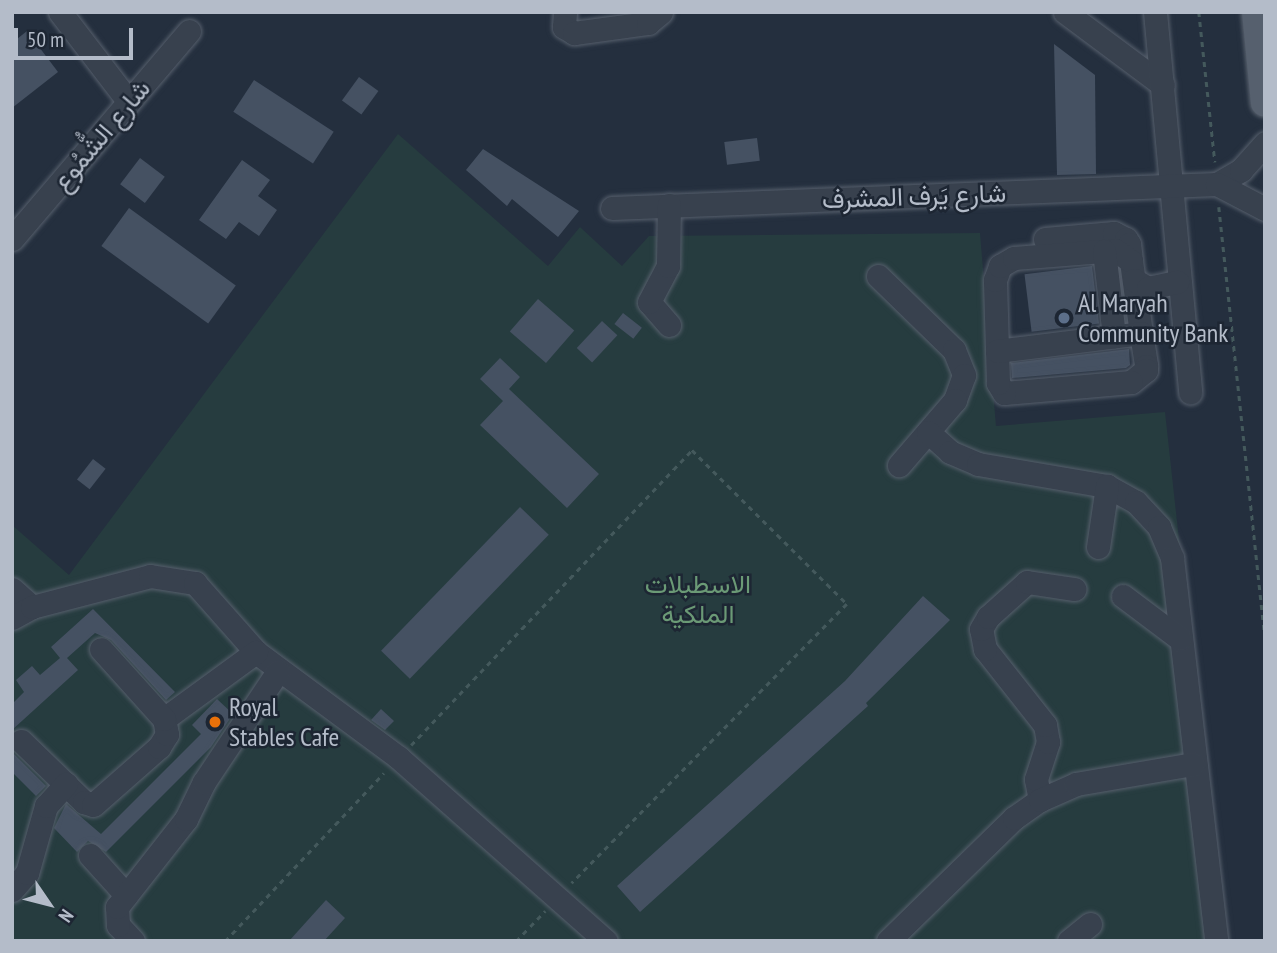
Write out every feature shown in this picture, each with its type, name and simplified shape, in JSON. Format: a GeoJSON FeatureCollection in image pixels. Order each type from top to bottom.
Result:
{"type":"FeatureCollection","features":[{"type":"Feature","properties":{"kind":"main road"},"geometry":{"type":"LineString","coordinates":[[1256,12],[1265,103]]}},
{"type":"Feature","properties":{"kind":"street"},"geometry":{"type":"LineString","coordinates":[[60,12],[129,102]]}},
{"type":"Feature","properties":{"kind":"street"},"geometry":{"type":"LineString","coordinates":[[565,12],[564,27],[575,33],[648,23],[661,12]]}},
{"type":"Feature","properties":{"kind":"street"},"geometry":{"type":"LineString","coordinates":[[1065,12],[1163,85]]}},
{"type":"Feature","properties":{"kind":"street"},"geometry":{"type":"LineString","coordinates":[[1155,12],[1172,185],[1178,288],[1190,392]]}},
{"type":"Feature","properties":{"kind":"street","name":"شارع الشُّمُوع"},"geometry":{"type":"LineString","coordinates":[[12,239],[189,31]]}},
{"type":"Feature","properties":{"kind":"street"},"geometry":{"type":"LineString","coordinates":[[1217,184],[1241,170],[1265,142]]}},
{"type":"Feature","properties":{"kind":"street","name":"شارع يَرف المشرف"},"geometry":{"type":"LineString","coordinates":[[612,208],[1217,184],[1244,194],[1265,209]]}},
{"type":"Feature","properties":{"kind":"street"},"geometry":{"type":"LineString","coordinates":[[669,205],[668,265],[649,302],[669,325]]}},
{"type":"Feature","properties":{"kind":"street"},"geometry":{"type":"LineString","coordinates":[[1045,239],[1119,234],[1129,244],[1133,270],[1137,307],[1146,370],[1131,382],[1004,393],[998,383],[996,275],[1004,262],[1120,251],[1133,270],[1148,288],[1178,288]]}},
{"type":"Feature","properties":{"kind":"street"},"geometry":{"type":"LineString","coordinates":[[1104,251],[1114,336]]}},
{"type":"Feature","properties":{"kind":"street"},"geometry":{"type":"LineString","coordinates":[[878,276],[954,350],[962,366],[960,392],[899,465]]}},
{"type":"Feature","properties":{"kind":"street"},"geometry":{"type":"LineString","coordinates":[[1137,307],[1150,295],[1178,288]]}},
{"type":"Feature","properties":{"kind":"street"},"geometry":{"type":"LineString","coordinates":[[997,351],[1141,333]]}},
{"type":"Feature","properties":{"kind":"street"},"geometry":{"type":"LineString","coordinates":[[928,432],[950,452],[978,464],[1107,486],[1136,502],[1167,542],[1216,941]]}},
{"type":"Feature","properties":{"kind":"street"},"geometry":{"type":"LineString","coordinates":[[1098,547],[1107,486]]}},
{"type":"Feature","properties":{"kind":"street"},"geometry":{"type":"LineString","coordinates":[[12,589],[22,612],[150,576],[195,583],[256,652],[278,671],[399,758],[556,900],[606,941]]}},
{"type":"Feature","properties":{"kind":"street"},"geometry":{"type":"LineString","coordinates":[[1040,800],[1037,779],[1048,742],[1045,726],[985,649],[981,629],[988,617],[1027,582],[1074,589]]}},
{"type":"Feature","properties":{"kind":"street"},"geometry":{"type":"LineString","coordinates":[[1123,596],[1180,639]]}},
{"type":"Feature","properties":{"kind":"street"},"geometry":{"type":"LineString","coordinates":[[21,741],[89,804],[98,804],[164,741],[164,719],[101,649]]}},
{"type":"Feature","properties":{"kind":"street"},"geometry":{"type":"LineString","coordinates":[[164,719],[256,652]]}},
{"type":"Feature","properties":{"kind":"street"},"geometry":{"type":"LineString","coordinates":[[133,941],[116,919],[125,895],[186,819],[204,782],[278,671]]}},
{"type":"Feature","properties":{"kind":"street"},"geometry":{"type":"LineString","coordinates":[[888,941],[1014,818],[1040,800],[1076,784],[1193,764]]}},
{"type":"Feature","properties":{"kind":"street"},"geometry":{"type":"LineString","coordinates":[[12,890],[27,873],[46,806],[66,784]]}},
{"type":"Feature","properties":{"kind":"street"},"geometry":{"type":"LineString","coordinates":[[90,855],[125,895]]}},
{"type":"Feature","properties":{"kind":"street"},"geometry":{"type":"LineString","coordinates":[[1069,941],[1090,924]]}},
{"type":"Feature","properties":{"kind":"path"},"geometry":{"type":"LineString","coordinates":[[1199,12],[1265,634]]}},
{"type":"Feature","properties":{"kind":"path"},"geometry":{"type":"LineString","coordinates":[[225,941],[692,450],[847,604],[516,941]]}},
{"type":"Feature","properties":{"kind":"green space","name":"الاسطبلات الملكية"},"geometry":{"type":"Polygon","coordinates":[[[398,134],[548,266],[580,227],[622,266],[649,236],[980,233],[996,426],[1165,412],[1223,941],[12,941],[12,525],[69,575],[398,134]]]}},
{"type":"Feature","properties":{"kind":"building"},"geometry":{"type":"Polygon","coordinates":[[[27,31],[58,72],[12,108],[12,43],[27,31]]]}},
{"type":"Feature","properties":{"kind":"building"},"geometry":{"type":"Polygon","coordinates":[[[1054,44],[1095,75],[1096,174],[1057,175],[1054,44]]]}},
{"type":"Feature","properties":{"kind":"building"},"geometry":{"type":"Polygon","coordinates":[[[359,77],[378,91],[361,115],[342,100],[359,77]]]}},
{"type":"Feature","properties":{"kind":"building"},"geometry":{"type":"Polygon","coordinates":[[[254,80],[334,132],[313,164],[233,112],[254,80]]]}},
{"type":"Feature","properties":{"kind":"building"},"geometry":{"type":"Polygon","coordinates":[[[757,138],[760,161],[727,165],[724,142],[757,138]]]}},
{"type":"Feature","properties":{"kind":"building"},"geometry":{"type":"Polygon","coordinates":[[[483,149],[579,211],[558,237],[512,199],[507,206],[466,170],[483,149]]]}},
{"type":"Feature","properties":{"kind":"building"},"geometry":{"type":"Polygon","coordinates":[[[140,158],[165,177],[145,203],[120,184],[140,158]]]}},
{"type":"Feature","properties":{"kind":"building"},"geometry":{"type":"Polygon","coordinates":[[[242,160],[270,180],[258,196],[277,210],[259,236],[239,222],[226,239],[199,220],[242,160]]]}},
{"type":"Feature","properties":{"kind":"building"},"geometry":{"type":"Polygon","coordinates":[[[129,208],[236,286],[208,324],[101,246],[129,208]]]}},
{"type":"Feature","properties":{"kind":"building","name":"Al Maryah Community Bank"},"geometry":{"type":"Polygon","coordinates":[[[1092,266],[1099,324],[1032,332],[1025,274],[1092,266]]]}},
{"type":"Feature","properties":{"kind":"building"},"geometry":{"type":"Polygon","coordinates":[[[538,299],[574,330],[546,363],[510,331],[538,299]]]}},
{"type":"Feature","properties":{"kind":"building"},"geometry":{"type":"Polygon","coordinates":[[[623,313],[642,328],[633,339],[614,324],[623,313]]]}},
{"type":"Feature","properties":{"kind":"building"},"geometry":{"type":"Polygon","coordinates":[[[602,321],[617,335],[592,362],[577,348],[602,321]]]}},
{"type":"Feature","properties":{"kind":"building"},"geometry":{"type":"Polygon","coordinates":[[[1129,349],[1130,365],[1126,368],[1012,378],[1011,363],[1129,349]]]}},
{"type":"Feature","properties":{"kind":"building"},"geometry":{"type":"Polygon","coordinates":[[[500,358],[520,377],[509,389],[599,474],[567,508],[480,425],[503,401],[480,379],[500,358]]]}},
{"type":"Feature","properties":{"kind":"building"},"geometry":{"type":"Polygon","coordinates":[[[93,459],[106,469],[90,489],[77,479],[93,459]]]}},
{"type":"Feature","properties":{"kind":"building"},"geometry":{"type":"Polygon","coordinates":[[[520,507],[549,535],[410,679],[381,651],[520,507]]]}},
{"type":"Feature","properties":{"kind":"building"},"geometry":{"type":"Polygon","coordinates":[[[923,596],[950,620],[866,703],[868,706],[640,912],[617,886],[845,681],[923,596]]]}},
{"type":"Feature","properties":{"kind":"building"},"geometry":{"type":"Polygon","coordinates":[[[93,609],[175,692],[166,700],[111,640],[95,633],[67,658],[78,670],[12,730],[12,704],[24,692],[16,680],[32,666],[40,675],[60,658],[51,647],[93,609]]]}},
{"type":"Feature","properties":{"kind":"building"},"geometry":{"type":"Polygon","coordinates":[[[217,699],[233,714],[211,747],[106,852],[88,841],[77,852],[54,828],[66,804],[101,834],[201,734],[192,725],[217,699]]]}},
{"type":"Feature","properties":{"kind":"building"},"geometry":{"type":"Polygon","coordinates":[[[381,709],[394,721],[385,730],[371,720],[381,709]]]}},
{"type":"Feature","properties":{"kind":"building"},"geometry":{"type":"Polygon","coordinates":[[[12,752],[46,786],[36,796],[12,772],[12,752]]]}},
{"type":"Feature","properties":{"kind":"building"},"geometry":{"type":"Polygon","coordinates":[[[326,900],[345,918],[324,941],[289,941],[326,900]]]}},
{"type":"Feature","properties":{"kind":"place","name":"Al Maryah Community Bank"},"geometry":{"type":"Point","coordinates":[1064,318]}},
{"type":"Feature","properties":{"kind":"place","name":"Royal Stables Cafe"},"geometry":{"type":"Point","coordinates":[215,722]}}]}
